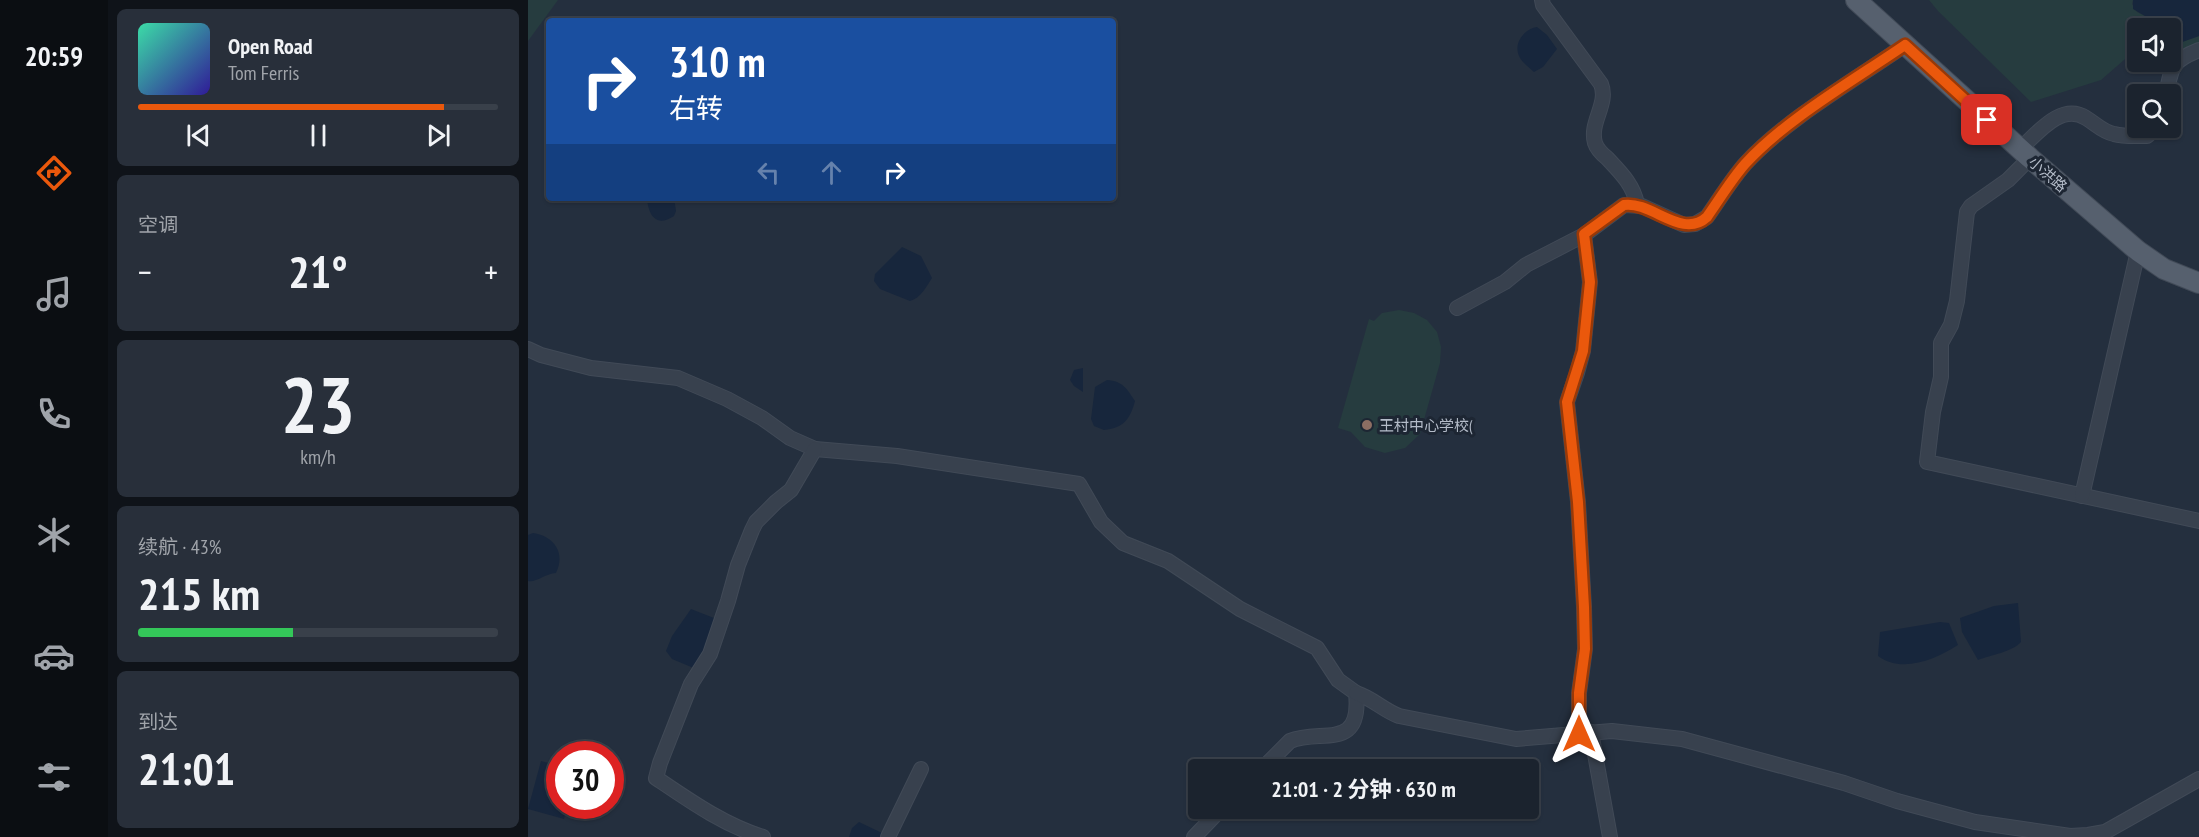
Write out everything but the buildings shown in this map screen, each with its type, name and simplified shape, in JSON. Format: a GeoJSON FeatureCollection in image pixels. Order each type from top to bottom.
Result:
{"type":"FeatureCollection","features":[{"type":"Feature","properties":{"kind":"main road","name":"小洪路"},"geometry":{"type":"LineString","coordinates":[[1856,0],[2025,154],[2138,251],[2164,269],[2199,284]]}},
{"type":"Feature","properties":{"kind":"street"},"geometry":{"type":"LineString","coordinates":[[1542,0],[1543,5],[1601,84],[1603,98],[1594,130],[1595,144],[1629,182],[1637,204]]}},
{"type":"Feature","properties":{"kind":"street"},"geometry":{"type":"LineString","coordinates":[[1457,308],[1505,282],[1526,265],[1584,234],[1624,205],[1637,204],[1684,225],[1699,223],[1707,217],[1744,165],[1772,139],[1905,45]]}},
{"type":"Feature","properties":{"kind":"street"},"geometry":{"type":"LineString","coordinates":[[2169,84],[2174,64],[2199,50]]}},
{"type":"Feature","properties":{"kind":"street"},"geometry":{"type":"LineString","coordinates":[[2127,135],[2115,135],[2103,130],[2084,116],[2071,112],[2051,121],[2008,180],[1967,212],[1957,301],[1951,325],[1941,342],[1941,377],[1933,412],[1927,462],[2199,521]]}},
{"type":"Feature","properties":{"kind":"street"},"geometry":{"type":"LineString","coordinates":[[1584,234],[1590,282],[1583,351],[1567,402],[1578,502],[1584,607],[1585,649],[1579,693],[1585,733],[1610,837]]}},
{"type":"Feature","properties":{"kind":"street"},"geometry":{"type":"LineString","coordinates":[[2082,496],[2138,251]]}},
{"type":"Feature","properties":{"kind":"street"},"geometry":{"type":"LineString","coordinates":[[528,350],[591,368],[678,378],[727,399],[762,418],[790,438],[815,449],[897,456],[1079,484],[1095,513],[1122,543],[1168,561],[1240,609],[1317,648],[1338,680],[1356,693],[1373,699],[1399,716],[1516,739],[1612,731],[1682,739],[1993,826],[2070,836],[2108,834],[2199,779]]}},
{"type":"Feature","properties":{"kind":"street"},"geometry":{"type":"LineString","coordinates":[[764,837],[746,831],[704,810],[656,778],[691,684],[710,654],[738,565],[752,530],[756,522],[791,490],[815,449]]}},
{"type":"Feature","properties":{"kind":"street"},"geometry":{"type":"LineString","coordinates":[[1272,759],[1295,738],[1328,737],[1346,730],[1351,726],[1354,717],[1356,693]]}},
{"type":"Feature","properties":{"kind":"street"},"geometry":{"type":"LineString","coordinates":[[888,837],[921,769]]}},
{"type":"Feature","properties":{"kind":"street"},"geometry":{"type":"LineString","coordinates":[[1194,837],[1211,819]]}},
{"type":"Feature","properties":{"kind":"green space"},"geometry":{"type":"Polygon","coordinates":[[[528,0],[558,0],[528,41],[528,0]]]}},
{"type":"Feature","properties":{"kind":"green space"},"geometry":{"type":"Polygon","coordinates":[[[1929,0],[2133,0],[2132,4],[2137,12],[2146,18],[2127,18],[2127,57],[2101,80],[2031,102],[1929,0]]]}},
{"type":"Feature","properties":{"kind":"green space"},"geometry":{"type":"Polygon","coordinates":[[[2199,36],[2199,45],[2181,51],[2181,42],[2199,36]]]}},
{"type":"Feature","properties":{"kind":"green space"},"geometry":{"type":"Polygon","coordinates":[[[1399,310],[1414,313],[1427,320],[1437,332],[1441,347],[1440,363],[1420,434],[1405,448],[1385,453],[1365,447],[1351,432],[1338,428],[1369,319],[1374,321],[1382,313],[1399,310]]]}},
{"type":"Feature","properties":{"kind":"water"},"geometry":{"type":"Polygon","coordinates":[[[2133,0],[2199,0],[2199,36],[2181,42],[2181,18],[2146,18],[2133,9],[2133,0]]]}},
{"type":"Feature","properties":{"kind":"water"},"geometry":{"type":"Polygon","coordinates":[[[1537,27],[1547,35],[1557,49],[1543,67],[1534,72],[1520,58],[1517,48],[1524,34],[1537,27]]]}},
{"type":"Feature","properties":{"kind":"water"},"geometry":{"type":"Polygon","coordinates":[[[648,201],[674,201],[676,211],[674,216],[662,221],[654,218],[649,210],[648,201]]]}},
{"type":"Feature","properties":{"kind":"water"},"geometry":{"type":"Polygon","coordinates":[[[902,247],[921,256],[932,278],[920,295],[910,301],[880,289],[874,281],[875,274],[902,247]]]}},
{"type":"Feature","properties":{"kind":"water"},"geometry":{"type":"Polygon","coordinates":[[[1083,368],[1083,392],[1070,380],[1074,370],[1083,368]]]}},
{"type":"Feature","properties":{"kind":"water"},"geometry":{"type":"Polygon","coordinates":[[[1107,380],[1121,384],[1135,401],[1125,422],[1104,430],[1094,426],[1091,419],[1095,387],[1107,380]]]}},
{"type":"Feature","properties":{"kind":"water"},"geometry":{"type":"Polygon","coordinates":[[[533,533],[552,542],[559,552],[560,559],[556,573],[528,581],[528,535],[533,533]]]}},
{"type":"Feature","properties":{"kind":"water"},"geometry":{"type":"Polygon","coordinates":[[[2018,603],[2021,642],[2007,651],[1978,660],[1962,632],[1960,618],[1994,606],[2018,603]]]}},
{"type":"Feature","properties":{"kind":"water"},"geometry":{"type":"Polygon","coordinates":[[[691,609],[719,620],[696,669],[672,659],[666,651],[672,636],[691,609]]]}},
{"type":"Feature","properties":{"kind":"water"},"geometry":{"type":"Polygon","coordinates":[[[1940,622],[1949,623],[1958,645],[1940,655],[1908,664],[1898,664],[1878,656],[1880,632],[1940,622]]]}},
{"type":"Feature","properties":{"kind":"water"},"geometry":{"type":"Polygon","coordinates":[[[541,761],[546,762],[546,814],[528,809],[541,761]]]}},
{"type":"Feature","properties":{"kind":"water"},"geometry":{"type":"Polygon","coordinates":[[[859,822],[882,833],[882,837],[849,837],[852,828],[859,822]]]}},
{"type":"Feature","properties":{"kind":"place","name":"王村中心学校("},"geometry":{"type":"Point","coordinates":[1367,425]}},
{"type":"Feature","properties":{"kind":"route"},"geometry":{"type":"LineString","coordinates":[[1579,734],[1579,693],[1585,649],[1584,607],[1578,502],[1567,402],[1583,351],[1590,282],[1584,234],[1628,204],[1637,204],[1684,225],[1699,223],[1707,217],[1744,165],[1772,139],[1905,45],[1987,120]]}}]}
